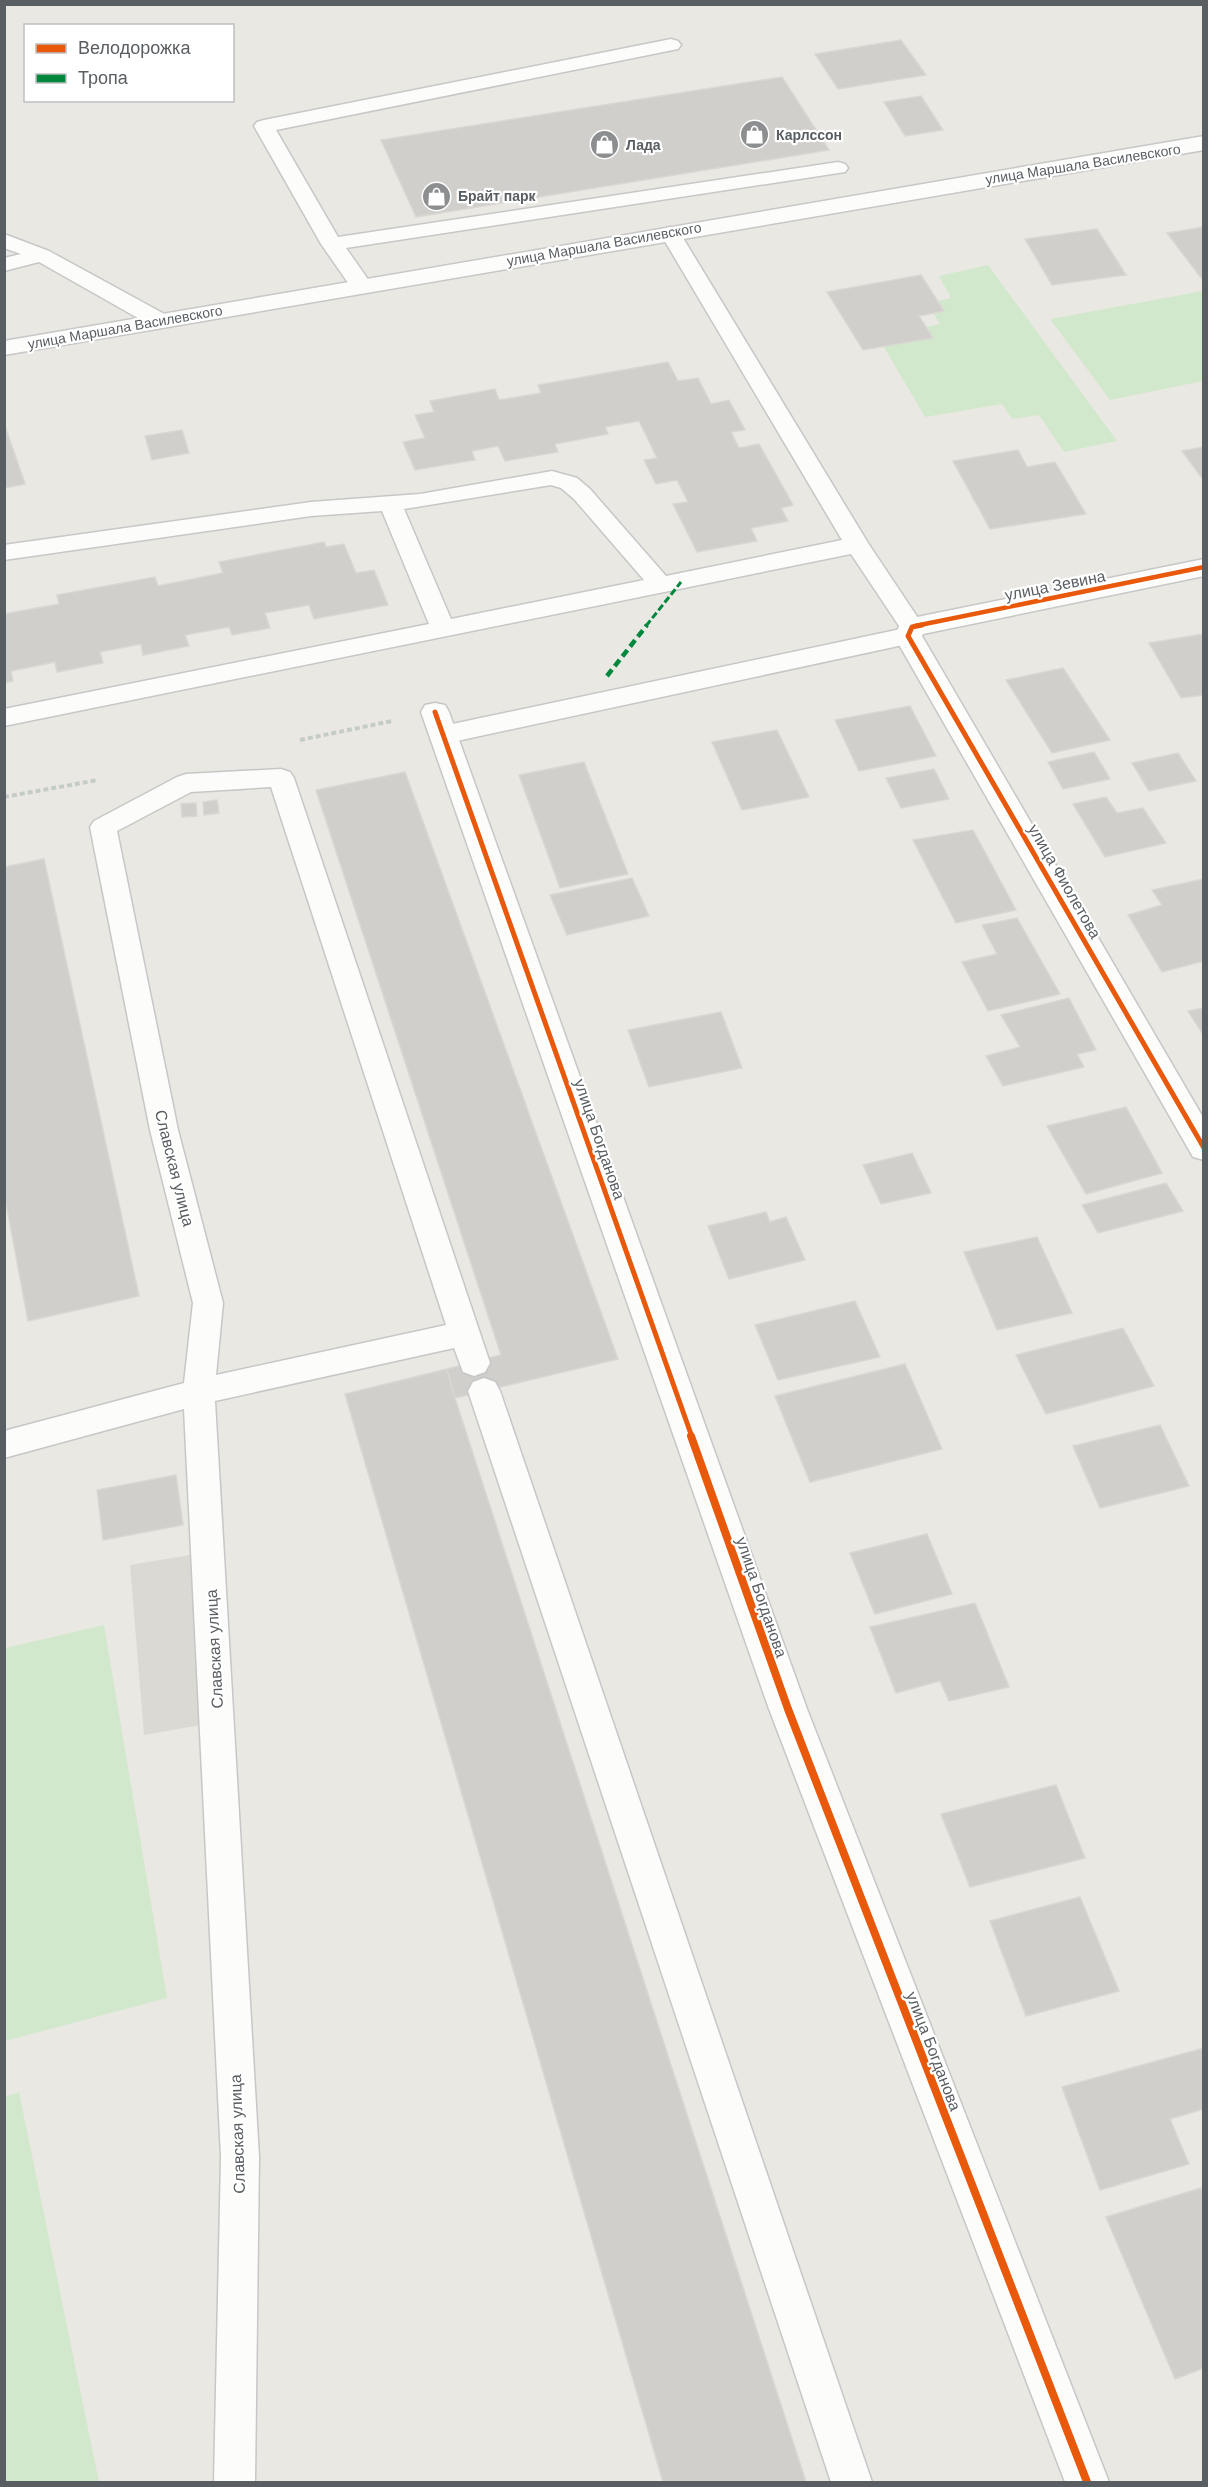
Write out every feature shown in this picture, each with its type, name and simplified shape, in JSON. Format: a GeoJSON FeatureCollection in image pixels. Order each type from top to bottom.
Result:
{"type":"FeatureCollection","features":[{"type":"Feature","properties":{"kind":"street","name":"улица Маршала Василевского"},"geometry":{"type":"LineString","coordinates":[[4,348],[670,232],[1203,144]]}},
{"type":"Feature","properties":{"kind":"street","name":"улица Зевина"},"geometry":{"type":"LineString","coordinates":[[910,632],[1203,567]]}},
{"type":"Feature","properties":{"kind":"street","name":"улица Фиолетова"},"geometry":{"type":"LineString","coordinates":[[910,632],[1203,1148]]}},
{"type":"Feature","properties":{"kind":"street","name":"улица Богданова"},"geometry":{"type":"LineString","coordinates":[[439,724],[788,1709],[1087,2482]]}},
{"type":"Feature","properties":{"kind":"lane"},"geometry":{"type":"LineString","coordinates":[[361,285],[332,244],[264,126],[671,45]]}},
{"type":"Feature","properties":{"kind":"lane"},"geometry":{"type":"LineString","coordinates":[[332,244],[838,168]]}},
{"type":"Feature","properties":{"kind":"lane"},"geometry":{"type":"LineString","coordinates":[[439,724],[910,632],[670,232]]}},
{"type":"Feature","properties":{"kind":"lane"},"geometry":{"type":"LineString","coordinates":[[4,240],[42,255],[160,321]]}},
{"type":"Feature","properties":{"kind":"lane"},"geometry":{"type":"LineString","coordinates":[[4,265],[42,255]]}},
{"type":"Feature","properties":{"kind":"lane"},"geometry":{"type":"LineString","coordinates":[[4,553],[311,509],[420,501],[552,478],[569,483],[582,494],[662,586]]}},
{"type":"Feature","properties":{"kind":"lane"},"geometry":{"type":"LineString","coordinates":[[390,503],[443,629]]}},
{"type":"Feature","properties":{"kind":"lane"},"geometry":{"type":"LineString","coordinates":[[4,718],[857,545]]}},
{"type":"Feature","properties":{"kind":"lane","name":"Славская улица"},"geometry":{"type":"LineString","coordinates":[[234,2482],[240,2157],[199,1392],[208,1303],[164,1130],[103,827],[186,783],[281,778],[462,1334]]}},
{"type":"Feature","properties":{"kind":"lane"},"geometry":{"type":"LineString","coordinates":[[4,1446],[199,1392],[462,1334],[479,1377],[852,2482]]}},
{"type":"Feature","properties":{"kind":"shaded area"},"geometry":{"type":"Polygon","coordinates":[[[196,1554],[212,1723],[144,1735],[130,1565],[196,1554]]]}},
{"type":"Feature","properties":{"kind":"green space"},"geometry":{"type":"Polygon","coordinates":[[[988,265],[1117,441],[1064,452],[1039,415],[1012,419],[1002,404],[925,417],[878,337],[940,324],[927,303],[951,298],[939,276],[988,265]]]}},
{"type":"Feature","properties":{"kind":"green space"},"geometry":{"type":"Polygon","coordinates":[[[1203,291],[1203,381],[1110,400],[1050,319],[1203,291]]]}},
{"type":"Feature","properties":{"kind":"green space"},"geometry":{"type":"Polygon","coordinates":[[[104,1625],[167,1998],[5,2041],[5,1648],[104,1625]]]}},
{"type":"Feature","properties":{"kind":"green space"},"geometry":{"type":"Polygon","coordinates":[[[19,2092],[99,2482],[5,2482],[4,2097],[19,2092]]]}},
{"type":"Feature","properties":{"kind":"building"},"geometry":{"type":"Polygon","coordinates":[[[901,40],[926,75],[838,89],[815,54],[901,40]]]}},
{"type":"Feature","properties":{"kind":"building","name":"Лада"},"geometry":{"type":"Polygon","coordinates":[[[782,77],[829,150],[416,217],[381,140],[782,77]]]}},
{"type":"Feature","properties":{"kind":"building"},"geometry":{"type":"Polygon","coordinates":[[[921,96],[943,130],[905,136],[884,102],[921,96]]]}},
{"type":"Feature","properties":{"kind":"building"},"geometry":{"type":"Polygon","coordinates":[[[1204,227],[1204,279],[1202,279],[1167,233],[1204,227]]]}},
{"type":"Feature","properties":{"kind":"building"},"geometry":{"type":"Polygon","coordinates":[[[1097,229],[1126,275],[1052,285],[1025,239],[1097,229]]]}},
{"type":"Feature","properties":{"kind":"building"},"geometry":{"type":"Polygon","coordinates":[[[921,275],[944,311],[919,316],[933,338],[863,350],[827,292],[921,275]]]}},
{"type":"Feature","properties":{"kind":"building"},"geometry":{"type":"Polygon","coordinates":[[[668,362],[678,381],[698,378],[711,404],[729,400],[745,430],[731,432],[739,448],[759,444],[793,505],[781,508],[788,521],[751,528],[757,541],[697,552],[673,504],[688,502],[677,480],[656,484],[644,460],[657,458],[639,421],[605,427],[608,434],[555,444],[558,452],[505,461],[498,446],[472,451],[475,460],[415,470],[403,442],[425,438],[415,415],[434,412],[430,401],[495,389],[499,400],[541,393],[538,385],[668,362]]]}},
{"type":"Feature","properties":{"kind":"building"},"geometry":{"type":"Polygon","coordinates":[[[4,423],[25,484],[4,488],[4,423]]]}},
{"type":"Feature","properties":{"kind":"building"},"geometry":{"type":"Polygon","coordinates":[[[182,430],[189,453],[152,460],[145,436],[182,430]]]}},
{"type":"Feature","properties":{"kind":"building"},"geometry":{"type":"Polygon","coordinates":[[[1204,447],[1204,481],[1182,451],[1204,447]]]}},
{"type":"Feature","properties":{"kind":"building"},"geometry":{"type":"Polygon","coordinates":[[[1018,450],[1027,467],[1055,462],[1086,514],[990,529],[953,461],[1018,450]]]}},
{"type":"Feature","properties":{"kind":"building"},"geometry":{"type":"Polygon","coordinates":[[[324,542],[326,547],[344,544],[356,573],[374,570],[388,605],[314,619],[309,605],[265,613],[270,628],[232,635],[229,627],[185,635],[189,646],[143,655],[141,644],[100,652],[103,663],[57,672],[55,662],[11,671],[13,681],[4,683],[4,614],[59,604],[57,595],[155,577],[158,586],[223,573],[219,562],[324,542]]]}},
{"type":"Feature","properties":{"kind":"building"},"geometry":{"type":"Polygon","coordinates":[[[1204,634],[1204,695],[1181,698],[1149,643],[1204,634]]]}},
{"type":"Feature","properties":{"kind":"building"},"geometry":{"type":"Polygon","coordinates":[[[1063,668],[1110,740],[1052,753],[1006,680],[1063,668]]]}},
{"type":"Feature","properties":{"kind":"building"},"geometry":{"type":"Polygon","coordinates":[[[910,706],[936,756],[859,771],[835,720],[910,706]]]}},
{"type":"Feature","properties":{"kind":"building"},"geometry":{"type":"Polygon","coordinates":[[[777,730],[809,797],[742,810],[712,742],[777,730]]]}},
{"type":"Feature","properties":{"kind":"building"},"geometry":{"type":"Polygon","coordinates":[[[1094,752],[1110,779],[1063,789],[1048,762],[1094,752]]]}},
{"type":"Feature","properties":{"kind":"building"},"geometry":{"type":"Polygon","coordinates":[[[1178,753],[1196,781],[1149,791],[1132,763],[1178,753]]]}},
{"type":"Feature","properties":{"kind":"building"},"geometry":{"type":"Polygon","coordinates":[[[584,762],[628,874],[560,888],[519,775],[584,762]]]}},
{"type":"Feature","properties":{"kind":"building"},"geometry":{"type":"Polygon","coordinates":[[[934,769],[949,799],[901,808],[886,778],[934,769]]]}},
{"type":"Feature","properties":{"kind":"building"},"geometry":{"type":"Polygon","coordinates":[[[405,772],[618,1359],[455,1398],[447,1369],[501,1355],[316,790],[405,772]]]}},
{"type":"Feature","properties":{"kind":"building"},"geometry":{"type":"Polygon","coordinates":[[[1106,797],[1117,813],[1143,808],[1166,843],[1105,857],[1073,804],[1106,797]]]}},
{"type":"Feature","properties":{"kind":"building"},"geometry":{"type":"Polygon","coordinates":[[[217,800],[219,813],[204,815],[203,802],[217,800]]]}},
{"type":"Feature","properties":{"kind":"building"},"geometry":{"type":"Polygon","coordinates":[[[196,803],[197,816],[182,817],[181,804],[196,803]]]}},
{"type":"Feature","properties":{"kind":"building"},"geometry":{"type":"Polygon","coordinates":[[[973,830],[1016,910],[956,923],[913,840],[973,830]]]}},
{"type":"Feature","properties":{"kind":"building"},"geometry":{"type":"Polygon","coordinates":[[[44,859],[139,1296],[28,1321],[4,1192],[4,867],[44,859]]]}},
{"type":"Feature","properties":{"kind":"building"},"geometry":{"type":"Polygon","coordinates":[[[632,878],[649,916],[567,935],[550,895],[632,878]]]}},
{"type":"Feature","properties":{"kind":"building"},"geometry":{"type":"Polygon","coordinates":[[[1204,879],[1204,961],[1162,972],[1128,915],[1162,905],[1152,890],[1204,879]]]}},
{"type":"Feature","properties":{"kind":"building"},"geometry":{"type":"Polygon","coordinates":[[[1017,918],[1060,994],[988,1011],[962,962],[997,954],[982,925],[1017,918]]]}},
{"type":"Feature","properties":{"kind":"building"},"geometry":{"type":"Polygon","coordinates":[[[1069,998],[1096,1050],[1077,1054],[1084,1067],[1003,1086],[986,1056],[1020,1047],[1001,1015],[1069,998]]]}},
{"type":"Feature","properties":{"kind":"building"},"geometry":{"type":"Polygon","coordinates":[[[1204,1008],[1204,1036],[1188,1011],[1204,1008]]]}},
{"type":"Feature","properties":{"kind":"building"},"geometry":{"type":"Polygon","coordinates":[[[721,1012],[742,1068],[649,1087],[628,1030],[721,1012]]]}},
{"type":"Feature","properties":{"kind":"building"},"geometry":{"type":"Polygon","coordinates":[[[1126,1107],[1162,1173],[1086,1194],[1047,1126],[1126,1107]]]}},
{"type":"Feature","properties":{"kind":"building"},"geometry":{"type":"Polygon","coordinates":[[[912,1153],[931,1193],[881,1204],[863,1165],[912,1153]]]}},
{"type":"Feature","properties":{"kind":"building"},"geometry":{"type":"Polygon","coordinates":[[[1166,1183],[1183,1211],[1098,1233],[1082,1205],[1166,1183]]]}},
{"type":"Feature","properties":{"kind":"building"},"geometry":{"type":"Polygon","coordinates":[[[766,1212],[770,1222],[786,1217],[805,1260],[729,1279],[708,1226],[766,1212]]]}},
{"type":"Feature","properties":{"kind":"building"},"geometry":{"type":"Polygon","coordinates":[[[1037,1237],[1072,1313],[997,1330],[964,1252],[1037,1237]]]}},
{"type":"Feature","properties":{"kind":"building"},"geometry":{"type":"Polygon","coordinates":[[[855,1301],[880,1357],[778,1380],[755,1325],[855,1301]]]}},
{"type":"Feature","properties":{"kind":"building"},"geometry":{"type":"Polygon","coordinates":[[[1123,1328],[1154,1386],[1046,1414],[1016,1355],[1123,1328]]]}},
{"type":"Feature","properties":{"kind":"building"},"geometry":{"type":"Polygon","coordinates":[[[905,1364],[942,1449],[810,1482],[775,1396],[905,1364]]]}},
{"type":"Feature","properties":{"kind":"building"},"geometry":{"type":"Polygon","coordinates":[[[447,1369],[806,2482],[663,2482],[345,1394],[447,1369]]]}},
{"type":"Feature","properties":{"kind":"building"},"geometry":{"type":"Polygon","coordinates":[[[1160,1425],[1189,1486],[1100,1508],[1073,1446],[1160,1425]]]}},
{"type":"Feature","properties":{"kind":"building"},"geometry":{"type":"Polygon","coordinates":[[[176,1475],[183,1525],[103,1540],[97,1490],[176,1475]]]}},
{"type":"Feature","properties":{"kind":"building"},"geometry":{"type":"Polygon","coordinates":[[[927,1534],[952,1594],[875,1614],[850,1553],[927,1534]]]}},
{"type":"Feature","properties":{"kind":"building"},"geometry":{"type":"Polygon","coordinates":[[[975,1603],[1009,1687],[949,1701],[940,1681],[896,1693],[870,1627],[975,1603]]]}},
{"type":"Feature","properties":{"kind":"building"},"geometry":{"type":"Polygon","coordinates":[[[1056,1785],[1085,1858],[970,1887],[941,1814],[1056,1785]]]}},
{"type":"Feature","properties":{"kind":"building"},"geometry":{"type":"Polygon","coordinates":[[[1080,1897],[1119,1991],[1026,2016],[990,1921],[1080,1897]]]}},
{"type":"Feature","properties":{"kind":"building"},"geometry":{"type":"Polygon","coordinates":[[[1204,2048],[1204,2109],[1170,2119],[1189,2164],[1100,2190],[1062,2087],[1204,2048]]]}},
{"type":"Feature","properties":{"kind":"building"},"geometry":{"type":"Polygon","coordinates":[[[1201,2188],[1204,2194],[1204,2368],[1175,2379],[1106,2217],[1201,2188]]]}},
{"type":"Feature","properties":{"kind":"marked path"},"geometry":{"type":"LineString","coordinates":[[607,676],[681,582]]}},
{"type":"Feature","properties":{"kind":"cycle path"},"geometry":{"type":"LineString","coordinates":[[1204,567],[912,627],[908,636],[1204,1148]]}},
{"type":"Feature","properties":{"kind":"cycle path"},"geometry":{"type":"LineString","coordinates":[[435,712],[788,1709],[1087,2482]]}},
{"type":"Feature","properties":{"kind":"place","name":"Карлссон"},"geometry":{"type":"Point","coordinates":[755,135]}},
{"type":"Feature","properties":{"kind":"place","name":"Лада"},"geometry":{"type":"Point","coordinates":[605,145]}},
{"type":"Feature","properties":{"kind":"place","name":"Брайт парк"},"geometry":{"type":"Point","coordinates":[437,196]}}]}
